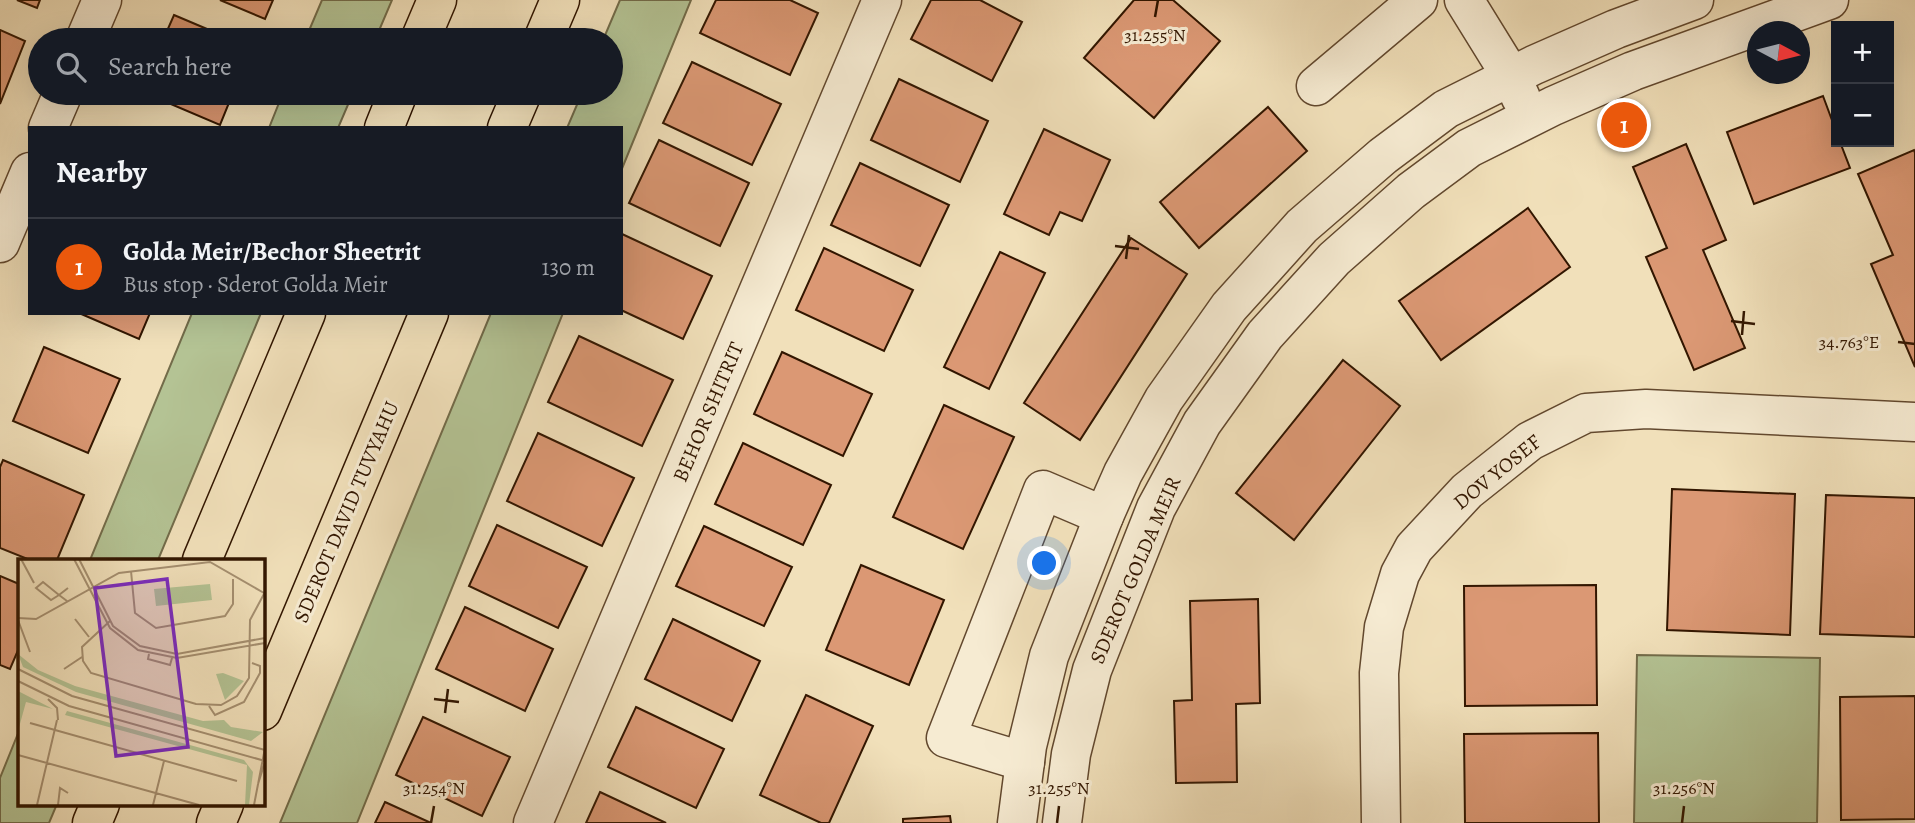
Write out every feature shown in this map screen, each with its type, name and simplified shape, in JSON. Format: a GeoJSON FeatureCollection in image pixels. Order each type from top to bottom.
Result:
{"type":"FeatureCollection","features":[{"type":"Feature","properties":{"kind":"highway"},"geometry":{"type":"LineString","coordinates":[[425,28],[437,0]]}},
{"type":"Feature","properties":{"kind":"highway"},"geometry":{"type":"LineString","coordinates":[[549,28],[560,0]]}},
{"type":"Feature","properties":{"kind":"highway"},"geometry":{"type":"LineString","coordinates":[[385,126],[393,105]]}},
{"type":"Feature","properties":{"kind":"highway"},"geometry":{"type":"LineString","coordinates":[[508,126],[517,105]]}},
{"type":"Feature","properties":{"kind":"highway"},"geometry":{"type":"LineString","coordinates":[[203,559],[305,315]]}},
{"type":"Feature","properties":{"kind":"highway","name":"SDEROT DAVID TUVYAHU"},"geometry":{"type":"LineString","coordinates":[[264,706],[428,315]]}},
{"type":"Feature","properties":{"kind":"highway"},"geometry":{"type":"LineString","coordinates":[[92,823],[99,806]]}},
{"type":"Feature","properties":{"kind":"highway"},"geometry":{"type":"LineString","coordinates":[[216,823],[223,806]]}},
{"type":"Feature","properties":{"kind":"street"},"geometry":{"type":"LineString","coordinates":[[90,28],[102,0]]}},
{"type":"Feature","properties":{"kind":"street","name":"BEHOR SHITRIT"},"geometry":{"type":"LineString","coordinates":[[533,823],[882,0]]}},
{"type":"Feature","properties":{"kind":"street"},"geometry":{"type":"LineString","coordinates":[[1316,86],[1418,0]]}},
{"type":"Feature","properties":{"kind":"street"},"geometry":{"type":"LineString","coordinates":[[1464,0],[1511,76],[1530,117]]}},
{"type":"Feature","properties":{"kind":"street"},"geometry":{"type":"LineString","coordinates":[[1017,823],[1025,762],[1049,656],[1104,516],[1123,473],[1164,399],[1229,307],[1302,226],[1383,156],[1446,109],[1511,76],[1616,29],[1694,0]]}},
{"type":"Feature","properties":{"kind":"street","name":"SDEROT GOLDA MEIR"},"geometry":{"type":"LineString","coordinates":[[1062,823],[1071,754],[1092,670],[1156,508],[1202,424],[1265,335],[1334,259],[1411,191],[1469,148],[1530,117],[1633,71],[1829,0]]}},
{"type":"Feature","properties":{"kind":"street"},"geometry":{"type":"LineString","coordinates":[[49,126],[58,105]]}},
{"type":"Feature","properties":{"kind":"street"},"geometry":{"type":"LineString","coordinates":[[0,243],[28,177]]}},
{"type":"Feature","properties":{"kind":"street","name":"DOV YOSEF"},"geometry":{"type":"LineString","coordinates":[[1381,823],[1379,673],[1384,627],[1400,575],[1414,548],[1467,491],[1530,441],[1586,413],[1646,409],[1915,422]]}},
{"type":"Feature","properties":{"kind":"street"},"geometry":{"type":"LineString","coordinates":[[1025,762],[946,738],[1043,490],[1104,516]]}},
{"type":"Feature","properties":{"kind":"green space"},"geometry":{"type":"Polygon","coordinates":[[[322,0],[392,0],[380,28],[310,28],[322,0]]]}},
{"type":"Feature","properties":{"kind":"green space"},"geometry":{"type":"Polygon","coordinates":[[[620,0],[691,0],[623,166],[623,126],[568,126],[577,105],[623,105],[623,28],[608,28],[620,0]]]}},
{"type":"Feature","properties":{"kind":"green space"},"geometry":{"type":"Polygon","coordinates":[[[278,105],[348,105],[339,126],[270,126],[278,105]]]}},
{"type":"Feature","properties":{"kind":"green space"},"geometry":{"type":"Polygon","coordinates":[[[191,315],[260,315],[158,559],[90,559],[191,315]]]}},
{"type":"Feature","properties":{"kind":"green space"},"geometry":{"type":"Polygon","coordinates":[[[490,315],[562,315],[357,823],[280,823],[490,315]]]}},
{"type":"Feature","properties":{"kind":"green space"},"geometry":{"type":"Polygon","coordinates":[[[1637,655],[1820,658],[1817,823],[1634,823],[1637,655]]]}},
{"type":"Feature","properties":{"kind":"green space"},"geometry":{"type":"Polygon","coordinates":[[[18,733],[18,806],[56,806],[49,823],[0,823],[0,778],[18,733]]]}},
{"type":"Feature","properties":{"kind":"building"},"geometry":{"type":"Polygon","coordinates":[[[17,0],[40,0],[37,8],[17,0]]]}},
{"type":"Feature","properties":{"kind":"building"},"geometry":{"type":"Polygon","coordinates":[[[220,0],[273,0],[265,19],[220,0]]]}},
{"type":"Feature","properties":{"kind":"building"},"geometry":{"type":"Polygon","coordinates":[[[716,0],[790,0],[818,13],[790,75],[700,33],[716,0]]]}},
{"type":"Feature","properties":{"kind":"building"},"geometry":{"type":"Polygon","coordinates":[[[931,0],[980,0],[1022,22],[992,81],[911,39],[931,0]]]}},
{"type":"Feature","properties":{"kind":"building"},"geometry":{"type":"Polygon","coordinates":[[[1134,0],[1173,0],[1220,41],[1154,118],[1084,58],[1134,0]]]}},
{"type":"Feature","properties":{"kind":"building"},"geometry":{"type":"Polygon","coordinates":[[[174,15],[205,28],[168,28],[174,15]]]}},
{"type":"Feature","properties":{"kind":"building"},"geometry":{"type":"Polygon","coordinates":[[[0,30],[25,41],[0,104],[0,30]]]}},
{"type":"Feature","properties":{"kind":"building"},"geometry":{"type":"Polygon","coordinates":[[[692,62],[781,104],[752,165],[663,123],[692,62]]]}},
{"type":"Feature","properties":{"kind":"building"},"geometry":{"type":"Polygon","coordinates":[[[899,79],[988,121],[960,182],[871,140],[899,79]]]}},
{"type":"Feature","properties":{"kind":"building"},"geometry":{"type":"Polygon","coordinates":[[[1823,96],[1831,118],[1831,147],[1842,147],[1850,168],[1754,204],[1727,132],[1823,96]]]}},
{"type":"Feature","properties":{"kind":"building"},"geometry":{"type":"Polygon","coordinates":[[[173,105],[228,105],[220,125],[173,105]]]}},
{"type":"Feature","properties":{"kind":"building"},"geometry":{"type":"Polygon","coordinates":[[[1268,107],[1307,151],[1199,248],[1160,202],[1268,107]]]}},
{"type":"Feature","properties":{"kind":"building"},"geometry":{"type":"Polygon","coordinates":[[[1044,129],[1110,160],[1082,221],[1060,212],[1049,235],[1004,214],[1044,129]]]}},
{"type":"Feature","properties":{"kind":"building"},"geometry":{"type":"Polygon","coordinates":[[[659,140],[749,183],[720,246],[629,203],[659,140]]]}},
{"type":"Feature","properties":{"kind":"building"},"geometry":{"type":"Polygon","coordinates":[[[1686,144],[1726,240],[1703,250],[1745,348],[1694,370],[1646,257],[1667,248],[1633,167],[1686,144]]]}},
{"type":"Feature","properties":{"kind":"building"},"geometry":{"type":"Polygon","coordinates":[[[1914,150],[1915,367],[1871,264],[1893,255],[1858,174],[1914,150]]]}},
{"type":"Feature","properties":{"kind":"building"},"geometry":{"type":"Polygon","coordinates":[[[860,163],[949,205],[920,266],[831,225],[860,163]]]}},
{"type":"Feature","properties":{"kind":"building"},"geometry":{"type":"Polygon","coordinates":[[[1528,208],[1570,267],[1441,360],[1399,301],[1528,208]]]}},
{"type":"Feature","properties":{"kind":"building"},"geometry":{"type":"Polygon","coordinates":[[[623,234],[712,276],[683,339],[623,311],[623,234]]]}},
{"type":"Feature","properties":{"kind":"building"},"geometry":{"type":"Polygon","coordinates":[[[1131,238],[1187,274],[1080,440],[1024,403],[1131,238]]]}},
{"type":"Feature","properties":{"kind":"building"},"geometry":{"type":"Polygon","coordinates":[[[824,248],[913,290],[884,351],[796,310],[824,248]]]}},
{"type":"Feature","properties":{"kind":"building"},"geometry":{"type":"Polygon","coordinates":[[[1000,252],[1045,273],[989,389],[944,367],[1000,252]]]}},
{"type":"Feature","properties":{"kind":"building"},"geometry":{"type":"Polygon","coordinates":[[[84,315],[149,315],[139,339],[84,315]]]}},
{"type":"Feature","properties":{"kind":"building"},"geometry":{"type":"Polygon","coordinates":[[[579,336],[673,380],[642,446],[548,402],[579,336]]]}},
{"type":"Feature","properties":{"kind":"building"},"geometry":{"type":"Polygon","coordinates":[[[44,347],[120,379],[88,453],[13,421],[44,347]]]}},
{"type":"Feature","properties":{"kind":"building"},"geometry":{"type":"Polygon","coordinates":[[[782,352],[872,394],[843,456],[754,414],[782,352]]]}},
{"type":"Feature","properties":{"kind":"building"},"geometry":{"type":"Polygon","coordinates":[[[1343,360],[1400,406],[1294,540],[1236,493],[1343,360]]]}},
{"type":"Feature","properties":{"kind":"building"},"geometry":{"type":"Polygon","coordinates":[[[944,405],[1014,437],[963,549],[893,517],[944,405]]]}},
{"type":"Feature","properties":{"kind":"building"},"geometry":{"type":"Polygon","coordinates":[[[538,433],[634,478],[602,546],[507,501],[538,433]]]}},
{"type":"Feature","properties":{"kind":"building"},"geometry":{"type":"Polygon","coordinates":[[[743,443],[831,485],[803,545],[715,504],[743,443]]]}},
{"type":"Feature","properties":{"kind":"building"},"geometry":{"type":"Polygon","coordinates":[[[3,460],[84,495],[57,559],[28,559],[0,548],[0,467],[3,460]]]}},
{"type":"Feature","properties":{"kind":"building"},"geometry":{"type":"Polygon","coordinates":[[[1672,489],[1795,494],[1790,635],[1667,630],[1672,489]]]}},
{"type":"Feature","properties":{"kind":"building"},"geometry":{"type":"Polygon","coordinates":[[[1826,495],[1915,498],[1915,637],[1820,634],[1826,495]]]}},
{"type":"Feature","properties":{"kind":"building"},"geometry":{"type":"Polygon","coordinates":[[[497,525],[587,567],[558,628],[469,586],[497,525]]]}},
{"type":"Feature","properties":{"kind":"building"},"geometry":{"type":"Polygon","coordinates":[[[704,526],[792,567],[764,626],[676,586],[704,526]]]}},
{"type":"Feature","properties":{"kind":"building"},"geometry":{"type":"Polygon","coordinates":[[[861,565],[944,600],[909,685],[826,650],[861,565]]]}},
{"type":"Feature","properties":{"kind":"building"},"geometry":{"type":"Polygon","coordinates":[[[0,576],[18,584],[18,650],[10,669],[0,665],[0,576]]]}},
{"type":"Feature","properties":{"kind":"building"},"geometry":{"type":"Polygon","coordinates":[[[1596,585],[1597,705],[1465,706],[1464,586],[1596,585]]]}},
{"type":"Feature","properties":{"kind":"building"},"geometry":{"type":"Polygon","coordinates":[[[1258,599],[1260,703],[1236,704],[1237,782],[1176,783],[1174,701],[1192,700],[1190,601],[1258,599]]]}},
{"type":"Feature","properties":{"kind":"building"},"geometry":{"type":"Polygon","coordinates":[[[465,607],[553,649],[525,711],[436,669],[465,607]]]}},
{"type":"Feature","properties":{"kind":"building"},"geometry":{"type":"Polygon","coordinates":[[[673,619],[760,661],[732,721],[645,679],[673,619]]]}},
{"type":"Feature","properties":{"kind":"building"},"geometry":{"type":"Polygon","coordinates":[[[806,695],[873,726],[829,823],[821,823],[760,795],[806,695]]]}},
{"type":"Feature","properties":{"kind":"building"},"geometry":{"type":"Polygon","coordinates":[[[1915,696],[1915,819],[1841,820],[1840,697],[1915,696]]]}},
{"type":"Feature","properties":{"kind":"building"},"geometry":{"type":"Polygon","coordinates":[[[636,707],[724,749],[696,808],[608,767],[636,707]]]}},
{"type":"Feature","properties":{"kind":"building"},"geometry":{"type":"Polygon","coordinates":[[[423,717],[510,757],[482,816],[396,775],[423,717]]]}},
{"type":"Feature","properties":{"kind":"building"},"geometry":{"type":"Polygon","coordinates":[[[1598,733],[1599,823],[1465,823],[1464,734],[1598,733]]]}},
{"type":"Feature","properties":{"kind":"building"},"geometry":{"type":"Polygon","coordinates":[[[600,792],[666,823],[586,823],[600,792]]]}},
{"type":"Feature","properties":{"kind":"building"},"geometry":{"type":"Polygon","coordinates":[[[385,802],[431,823],[375,823],[385,802]]]}},
{"type":"Feature","properties":{"kind":"building"},"geometry":{"type":"Polygon","coordinates":[[[950,816],[951,823],[903,823],[903,819],[950,816]]]}},
{"type":"Feature","properties":{"kind":"place","name":"Golda Meir/Bechor Sheetrit"},"geometry":{"type":"Point","coordinates":[1624,125]}}]}
